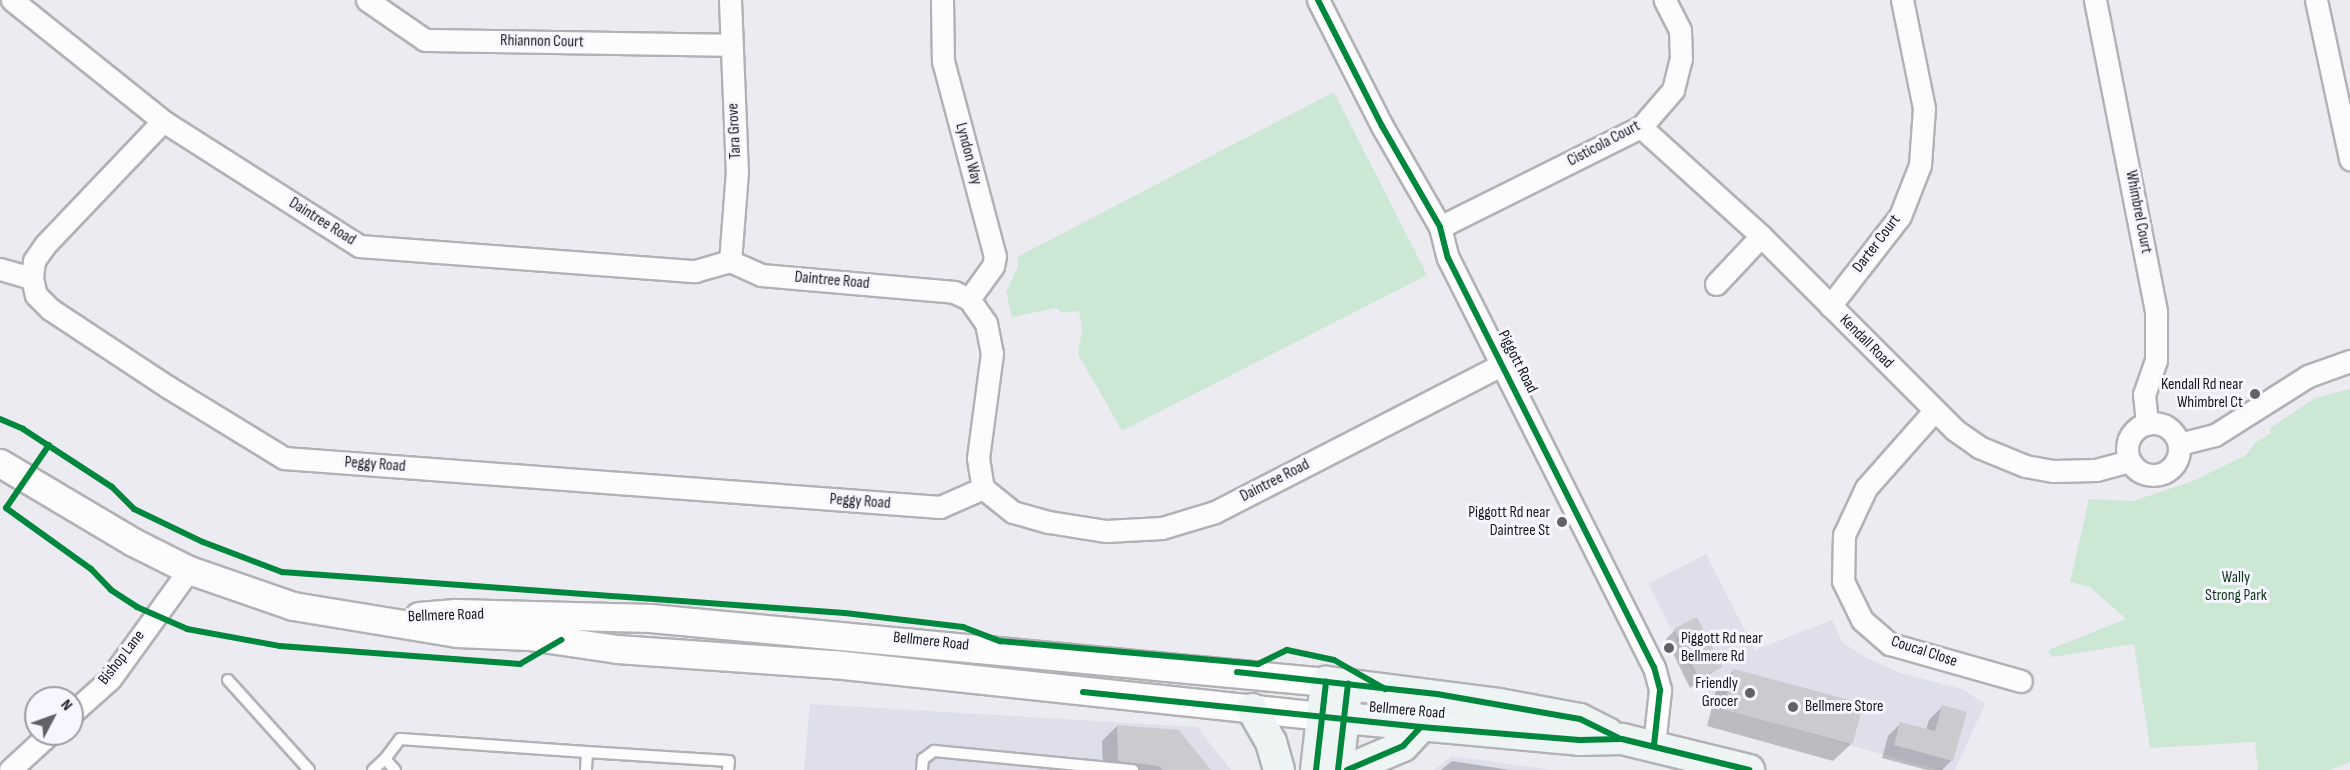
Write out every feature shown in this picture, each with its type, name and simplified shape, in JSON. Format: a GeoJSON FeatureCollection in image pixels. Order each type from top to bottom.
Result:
{"type":"FeatureCollection","features":[{"type":"Feature","properties":{"kind":"main road","name":"Bellmere Road"},"geometry":{"type":"LineString","coordinates":[[1337,683],[1437,694],[1580,719],[1622,739]]}},
{"type":"Feature","properties":{"kind":"main road"},"geometry":{"type":"LineString","coordinates":[[1316,770],[1333,717],[1337,683]]}},
{"type":"Feature","properties":{"kind":"main road"},"geometry":{"type":"LineString","coordinates":[[1252,709],[1271,742],[1279,770]]}},
{"type":"Feature","properties":{"kind":"main road","name":"Bellmere Road"},"geometry":{"type":"LineString","coordinates":[[1333,717],[1579,740],[1622,739],[1749,770]]}},
{"type":"Feature","properties":{"kind":"main road"},"geometry":{"type":"LineString","coordinates":[[1333,717],[1338,770]]}},
{"type":"Feature","properties":{"kind":"main road"},"geometry":{"type":"LineString","coordinates":[[1347,770],[1403,746],[1421,727]]}},
{"type":"Feature","properties":{"kind":"street","name":"Daintree Road"},"geometry":{"type":"LineString","coordinates":[[12,0],[163,122],[359,246],[694,272],[730,261],[761,275],[954,292],[969,299]]}},
{"type":"Feature","properties":{"kind":"street","name":"Rhiannon Court"},"geometry":{"type":"LineString","coordinates":[[367,0],[425,40],[730,45]]}},
{"type":"Feature","properties":{"kind":"street","name":"Tara Grove"},"geometry":{"type":"LineString","coordinates":[[730,0],[730,45],[737,171],[730,261]]}},
{"type":"Feature","properties":{"kind":"street","name":"Lyndon Way"},"geometry":{"type":"LineString","coordinates":[[942,0],[943,61],[995,255],[993,266],[969,299]]}},
{"type":"Feature","properties":{"kind":"street","name":"Piggott Road"},"geometry":{"type":"LineString","coordinates":[[1318,0],[1382,126],[1440,227],[1448,258],[1654,667],[1660,690],[1654,745]]}},
{"type":"Feature","properties":{"kind":"street","name":"Cisticola Court"},"geometry":{"type":"LineString","coordinates":[[1440,227],[1641,127],[1673,90],[1681,59],[1680,30],[1665,0]]}},
{"type":"Feature","properties":{"kind":"street","name":"Darter Court"},"geometry":{"type":"LineString","coordinates":[[1830,306],[1900,216],[1920,165],[1924,108],[1902,0]]}},
{"type":"Feature","properties":{"kind":"street","name":"Whimbrel Court"},"geometry":{"type":"LineString","coordinates":[[2095,0],[2156,312],[2156,360],[2144,394],[2147,423]]}},
{"type":"Feature","properties":{"kind":"street"},"geometry":{"type":"LineString","coordinates":[[2316,0],[2350,159]]}},
{"type":"Feature","properties":{"kind":"street"},"geometry":{"type":"LineString","coordinates":[[0,269],[32,278],[34,261],[45,245],[163,122]]}},
{"type":"Feature","properties":{"kind":"street","name":"Kendall Road"},"geometry":{"type":"LineString","coordinates":[[1641,127],[1761,236],[1935,410],[1979,447],[2025,466],[2078,471],[2130,461]]}},
{"type":"Feature","properties":{"kind":"street"},"geometry":{"type":"LineString","coordinates":[[1716,284],[1761,236]]}},
{"type":"Feature","properties":{"kind":"street","name":"Peggy Road"},"geometry":{"type":"LineString","coordinates":[[32,278],[36,295],[50,309],[263,449],[284,458],[940,507],[983,488]]}},
{"type":"Feature","properties":{"kind":"street"},"geometry":{"type":"LineString","coordinates":[[969,299],[986,323],[992,353],[978,458],[983,488]]}},
{"type":"Feature","properties":{"kind":"street"},"geometry":{"type":"LineString","coordinates":[[2179,444],[2215,435],[2308,376],[2350,361]]}},
{"type":"Feature","properties":{"kind":"street","name":"Daintree Road"},"geometry":{"type":"LineString","coordinates":[[983,488],[1012,512],[1049,522],[1106,531],[1162,528],[1215,512],[1503,364]]}},
{"type":"Feature","properties":{"kind":"street","name":"Coucal Close"},"geometry":{"type":"LineString","coordinates":[[1935,410],[1866,488],[1844,536],[1843,581],[1862,620],[1890,644],[2021,681]]}},
{"type":"Feature","properties":{"kind":"street"},"geometry":{"type":"LineString","coordinates":[[2147,423],[2167,427],[2179,444],[2177,459],[2162,474],[2147,474],[2130,461],[2127,448],[2131,435],[2147,423]]}},
{"type":"Feature","properties":{"kind":"street","name":"Bellmere Road"},"geometry":{"type":"LineString","coordinates":[[0,464],[133,542],[189,570],[293,606],[458,633],[529,636],[617,649],[834,664],[1333,717]]}},
{"type":"Feature","properties":{"kind":"street","name":"Bishop Lane"},"geometry":{"type":"LineString","coordinates":[[84,702],[110,679],[189,570]]}},
{"type":"Feature","properties":{"kind":"street","name":"Bellmere Road"},"geometry":{"type":"LineString","coordinates":[[376,619],[455,613],[662,619],[1337,683]]}},
{"type":"Feature","properties":{"kind":"street"},"geometry":{"type":"LineString","coordinates":[[10,770],[36,746]]}},
{"type":"Feature","properties":{"kind":"lane"},"geometry":{"type":"LineString","coordinates":[[228,680],[309,770]]}},
{"type":"Feature","properties":{"kind":"lane"},"geometry":{"type":"LineString","coordinates":[[373,770],[385,759],[400,739],[729,761],[728,770]]}},
{"type":"Feature","properties":{"kind":"lane"},"geometry":{"type":"LineString","coordinates":[[922,770],[923,759],[934,751],[1133,770]]}},
{"type":"Feature","properties":{"kind":"lane"},"geometry":{"type":"LineString","coordinates":[[586,752],[586,770]]}},
{"type":"Feature","properties":{"kind":"lane"},"geometry":{"type":"LineString","coordinates":[[385,759],[395,770]]}},
{"type":"Feature","properties":{"kind":"shaded area"},"geometry":{"type":"Polygon","coordinates":[[[1706,554],[1755,650],[1832,620],[1842,642],[1863,656],[1900,673],[1962,689],[1985,704],[1955,770],[1937,770],[1717,707],[1705,695],[1648,584],[1706,554]]]}},
{"type":"Feature","properties":{"kind":"shaded area"},"geometry":{"type":"Polygon","coordinates":[[[810,704],[1197,727],[1231,770],[804,770],[810,704]]]}},
{"type":"Feature","properties":{"kind":"shaded area"},"geometry":{"type":"Polygon","coordinates":[[[1452,756],[1552,770],[1434,770],[1452,756]]]}},
{"type":"Feature","properties":{"kind":"green space"},"geometry":{"type":"Polygon","coordinates":[[[1334,92],[1427,275],[1122,431],[1078,354],[1082,330],[1079,311],[1062,313],[1056,308],[1012,317],[1006,292],[1018,267],[1017,257],[1334,92]]]}},
{"type":"Feature","properties":{"kind":"green space","name":"Wally Strong Park"},"geometry":{"type":"Polygon","coordinates":[[[2350,389],[2350,762],[2331,770],[2258,770],[2255,742],[2150,748],[2134,644],[2052,657],[2048,650],[2126,619],[2090,587],[2070,582],[2089,499],[2133,501],[2193,481],[2246,455],[2256,442],[2271,433],[2269,429],[2315,398],[2350,389]]]}},
{"type":"Feature","properties":{"kind":"building"},"geometry":{"type":"Polygon","coordinates":[[[1697,617],[1722,667],[1699,679],[1674,629],[1697,617]]]}},
{"type":"Feature","properties":{"kind":"building","name":"Bellmere Store"},"geometry":{"type":"Polygon","coordinates":[[[1734,669],[1863,704],[1853,744],[1723,710],[1734,669]]]}},
{"type":"Feature","properties":{"kind":"building"},"geometry":{"type":"Polygon","coordinates":[[[1942,705],[1967,712],[1953,761],[1894,745],[1900,722],[1935,731],[1942,705]]]}},
{"type":"Feature","properties":{"kind":"building"},"geometry":{"type":"Polygon","coordinates":[[[1117,725],[1179,730],[1211,770],[1163,770],[1159,766],[1118,761],[1117,725]]]}},
{"type":"Feature","properties":{"kind":"cycle path"},"geometry":{"type":"LineString","coordinates":[[1318,0],[1382,126],[1440,227],[1448,258],[1654,667],[1660,690],[1654,745]]}},
{"type":"Feature","properties":{"kind":"cycle path"},"geometry":{"type":"LineString","coordinates":[[0,419],[23,429],[112,487],[134,509],[203,542],[282,572],[845,613],[963,627],[1000,641],[1258,664],[1287,650],[1334,660],[1385,689]]}},
{"type":"Feature","properties":{"kind":"cycle path"},"geometry":{"type":"LineString","coordinates":[[49,445],[6,508],[91,569],[111,590],[137,607],[187,629],[280,646],[520,664],[561,640]]}},
{"type":"Feature","properties":{"kind":"cycle path"},"geometry":{"type":"LineString","coordinates":[[1237,672],[1437,694],[1580,719],[1619,738]]}},
{"type":"Feature","properties":{"kind":"cycle path"},"geometry":{"type":"LineString","coordinates":[[1316,770],[1326,682]]}},
{"type":"Feature","properties":{"kind":"cycle path"},"geometry":{"type":"LineString","coordinates":[[1338,770],[1348,684]]}},
{"type":"Feature","properties":{"kind":"cycle path"},"geometry":{"type":"LineString","coordinates":[[1083,692],[1421,727],[1579,740],[1622,739],[1749,770]]}},
{"type":"Feature","properties":{"kind":"cycle path"},"geometry":{"type":"LineString","coordinates":[[1347,770],[1403,746],[1421,727]]}},
{"type":"Feature","properties":{"kind":"place","name":"Kendall Rd near Whimbrel Ct"},"geometry":{"type":"Point","coordinates":[2255,394]}},
{"type":"Feature","properties":{"kind":"place","name":"Piggott Rd near Daintree St"},"geometry":{"type":"Point","coordinates":[1562,522]}},
{"type":"Feature","properties":{"kind":"place","name":"Piggott Rd near Bellmere Rd"},"geometry":{"type":"Point","coordinates":[1669,648]}},
{"type":"Feature","properties":{"kind":"place","name":"Friendly Grocer"},"geometry":{"type":"Point","coordinates":[1750,693]}},
{"type":"Feature","properties":{"kind":"place","name":"Bellmere Store"},"geometry":{"type":"Point","coordinates":[1793,707]}}]}
